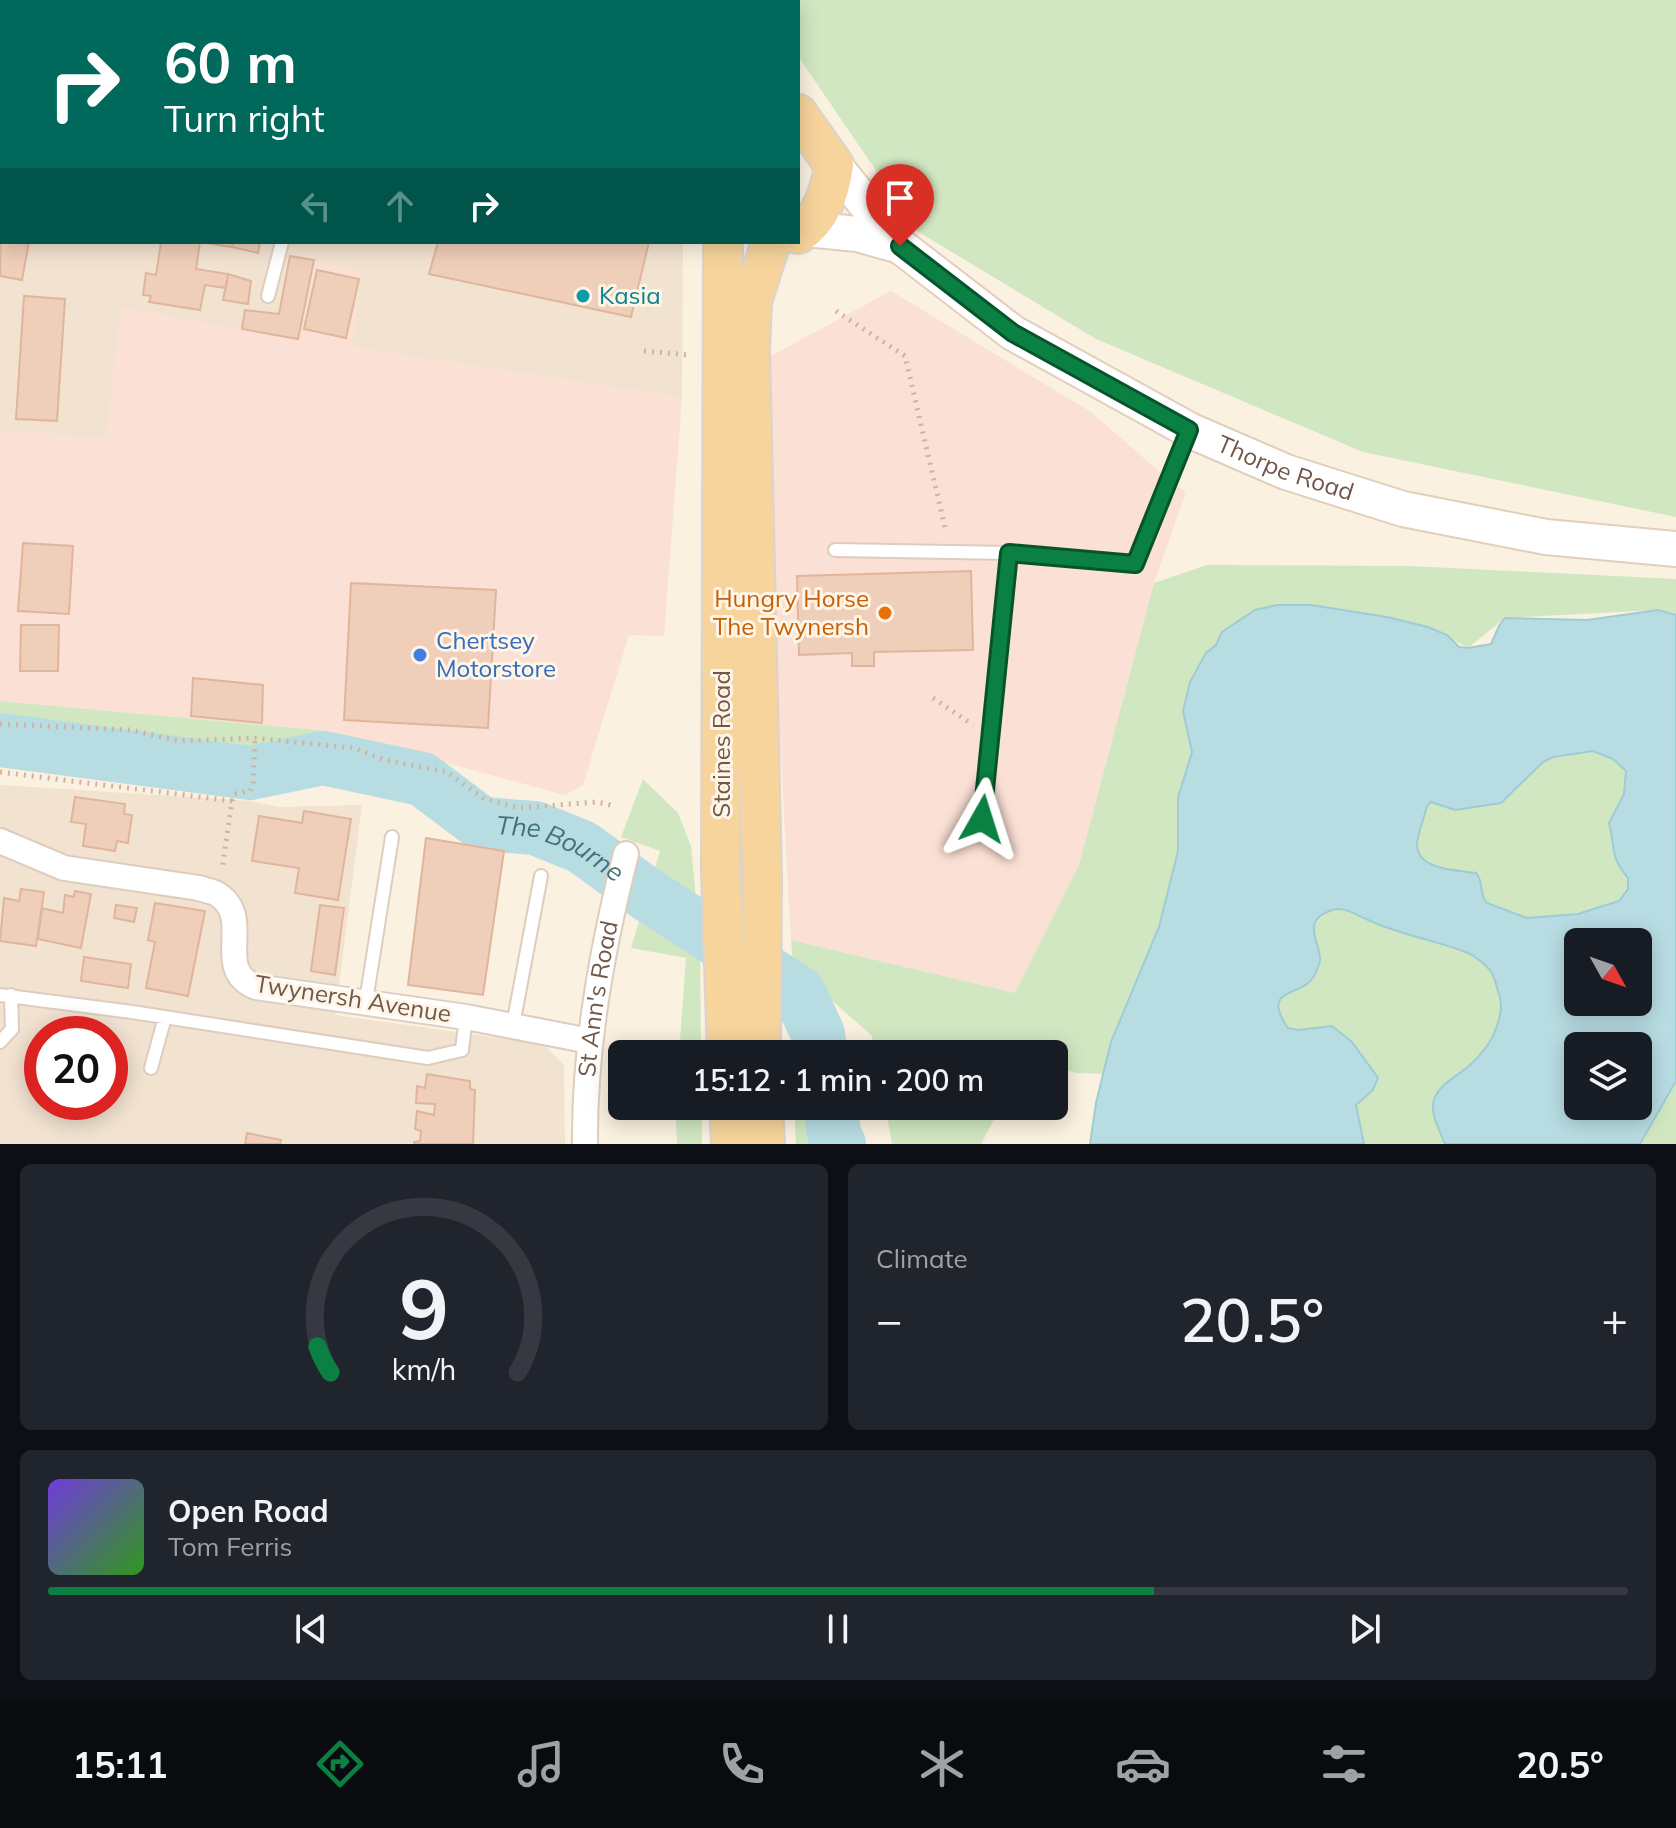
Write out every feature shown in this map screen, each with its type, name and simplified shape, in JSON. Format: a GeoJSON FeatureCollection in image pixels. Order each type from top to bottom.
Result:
{"type":"FeatureCollection","features":[{"type":"Feature","properties":{"kind":"main road"},"geometry":{"type":"LineString","coordinates":[[800,117],[834,165]]}},
{"type":"Feature","properties":{"kind":"main road","name":"Staines Road"},"geometry":{"type":"LineString","coordinates":[[800,226],[821,210],[831,188],[834,165]]}},
{"type":"Feature","properties":{"kind":"main road","name":"Thorpe Road"},"geometry":{"type":"LineString","coordinates":[[834,165],[900,246],[1013,333],[1189,430],[1286,472],[1403,509],[1546,537],[1676,549]]}},
{"type":"Feature","properties":{"kind":"main road","name":"Thorpe Road"},"geometry":{"type":"LineString","coordinates":[[800,237],[857,234],[900,246]]}},
{"type":"Feature","properties":{"kind":"main road","name":"Staines Road"},"geometry":{"type":"LineString","coordinates":[[723,244],[721,872],[744,1037]]}},
{"type":"Feature","properties":{"kind":"main road","name":"Staines Road"},"geometry":{"type":"LineString","coordinates":[[744,1037],[762,875],[750,350],[752,301],[781,244]]}},
{"type":"Feature","properties":{"kind":"main road"},"geometry":{"type":"LineString","coordinates":[[721,794],[749,777],[757,686]]}},
{"type":"Feature","properties":{"kind":"main road"},"geometry":{"type":"LineString","coordinates":[[730,1120],[731,1144]]}},
{"type":"Feature","properties":{"kind":"main road"},"geometry":{"type":"LineString","coordinates":[[764,1120],[765,1144]]}},
{"type":"Feature","properties":{"kind":"street"},"geometry":{"type":"LineString","coordinates":[[0,841],[64,868],[199,888],[218,894]]}},
{"type":"Feature","properties":{"kind":"street","name":"St Ann's Road"},"geometry":{"type":"LineString","coordinates":[[585,1144],[584,1095],[590,1041],[626,854]]}},
{"type":"Feature","properties":{"kind":"street","name":"Twynersh Avenue"},"geometry":{"type":"LineString","coordinates":[[218,894],[230,908],[235,922],[235,971],[243,982],[256,987],[466,1017],[590,1041]]}},
{"type":"Feature","properties":{"kind":"lane"},"geometry":{"type":"LineString","coordinates":[[268,296],[281,244]]}},
{"type":"Feature","properties":{"kind":"lane"},"geometry":{"type":"LineString","coordinates":[[835,550],[1009,553],[1135,564],[1189,430]]}},
{"type":"Feature","properties":{"kind":"lane"},"geometry":{"type":"LineString","coordinates":[[982,819],[1009,553]]}},
{"type":"Feature","properties":{"kind":"lane"},"geometry":{"type":"LineString","coordinates":[[366,1001],[392,837]]}},
{"type":"Feature","properties":{"kind":"lane"},"geometry":{"type":"LineString","coordinates":[[513,1025],[541,876]]}},
{"type":"Feature","properties":{"kind":"lane"},"geometry":{"type":"LineString","coordinates":[[0,1042],[12,1029],[5,995],[428,1058],[462,1050],[466,1017]]}},
{"type":"Feature","properties":{"kind":"lane"},"geometry":{"type":"LineString","coordinates":[[151,1068],[165,1017]]}},
{"type":"Feature","properties":{"kind":"path"},"geometry":{"type":"LineString","coordinates":[[836,311],[905,356],[951,551]]}},
{"type":"Feature","properties":{"kind":"path"},"geometry":{"type":"LineString","coordinates":[[644,351],[689,355]]}},
{"type":"Feature","properties":{"kind":"path"},"geometry":{"type":"LineString","coordinates":[[933,698],[991,735]]}},
{"type":"Feature","properties":{"kind":"path"},"geometry":{"type":"LineString","coordinates":[[0,724],[130,730],[179,741],[255,738],[354,748],[385,760],[447,772],[483,798],[519,808],[597,802],[615,806]]}},
{"type":"Feature","properties":{"kind":"path"},"geometry":{"type":"LineString","coordinates":[[218,894],[234,794],[250,791],[253,785],[255,738]]}},
{"type":"Feature","properties":{"kind":"path"},"geometry":{"type":"LineString","coordinates":[[0,772],[232,801]]}},
{"type":"Feature","properties":{"kind":"shaded area"},"geometry":{"type":"Polygon","coordinates":[[[0,244],[683,245],[682,398],[352,347],[360,273],[315,261],[298,339],[106,438],[0,431],[0,244]]]}},
{"type":"Feature","properties":{"kind":"shaded area"},"geometry":{"type":"Polygon","coordinates":[[[314,260],[360,273],[353,347],[682,398],[664,636],[629,635],[583,785],[565,795],[328,731],[0,701],[0,431],[106,438],[120,307],[297,339],[314,260]]]}},
{"type":"Feature","properties":{"kind":"shaded area"},"geometry":{"type":"Polygon","coordinates":[[[891,291],[1091,412],[1186,492],[1154,583],[1079,865],[1015,993],[791,940],[771,582],[767,358],[891,291]]]}},
{"type":"Feature","properties":{"kind":"shaded area"},"geometry":{"type":"Polygon","coordinates":[[[0,785],[251,801],[278,807],[362,805],[335,1015],[543,1044],[564,1065],[565,1144],[0,1144],[0,785]]]}},
{"type":"Feature","properties":{"kind":"green space"},"geometry":{"type":"Polygon","coordinates":[[[800,0],[1676,0],[1676,517],[1363,452],[1096,339],[917,231],[800,59],[800,0]]]}},
{"type":"Feature","properties":{"kind":"green space"},"geometry":{"type":"Polygon","coordinates":[[[1207,565],[1410,566],[1676,579],[1676,614],[1657,610],[1505,618],[1468,648],[1428,627],[1192,752],[1178,851],[1159,927],[1104,1074],[1068,1070],[1068,1040],[873,1040],[872,1036],[793,966],[791,940],[1015,993],[1079,865],[1154,583],[1207,565]]]}},
{"type":"Feature","properties":{"kind":"green space"},"geometry":{"type":"Polygon","coordinates":[[[0,701],[328,731],[318,786],[294,791],[0,764],[0,701]]]}},
{"type":"Feature","properties":{"kind":"green space"},"geometry":{"type":"Polygon","coordinates":[[[1593,751],[1613,759],[1626,771],[1624,794],[1609,823],[1615,858],[1628,878],[1628,889],[1619,901],[1578,914],[1527,918],[1487,903],[1476,873],[1440,868],[1424,860],[1419,853],[1419,835],[1431,802],[1455,810],[1553,757],[1593,751]]]}},
{"type":"Feature","properties":{"kind":"green space"},"geometry":{"type":"Polygon","coordinates":[[[643,779],[678,813],[691,846],[700,941],[701,1040],[680,1040],[686,958],[631,948],[660,851],[621,837],[643,779]]]}},
{"type":"Feature","properties":{"kind":"green space"},"geometry":{"type":"Polygon","coordinates":[[[1333,909],[1345,910],[1375,924],[1472,955],[1491,970],[1501,999],[1502,1013],[1493,1041],[1471,1065],[1445,1084],[1435,1120],[1445,1144],[1364,1144],[1356,1105],[1373,1090],[1332,1026],[1297,1031],[1288,1028],[1282,1018],[1279,1010],[1281,998],[1311,982],[1320,960],[1313,931],[1319,920],[1333,909]]]}},
{"type":"Feature","properties":{"kind":"green space"},"geometry":{"type":"Polygon","coordinates":[[[1676,1081],[1676,1144],[1641,1144],[1673,1088],[1676,1081]]]}},
{"type":"Feature","properties":{"kind":"green space"},"geometry":{"type":"Polygon","coordinates":[[[676,1120],[702,1120],[702,1144],[677,1144],[676,1120]]]}},
{"type":"Feature","properties":{"kind":"green space"},"geometry":{"type":"Polygon","coordinates":[[[795,1120],[814,1120],[820,1144],[796,1144],[795,1120]]]}},
{"type":"Feature","properties":{"kind":"green space"},"geometry":{"type":"Polygon","coordinates":[[[888,1120],[994,1120],[981,1144],[892,1144],[888,1120]]]}},
{"type":"Feature","properties":{"kind":"water"},"geometry":{"type":"Polygon","coordinates":[[[1277,605],[1311,605],[1428,627],[1447,635],[1459,647],[1468,648],[1491,644],[1505,618],[1587,620],[1658,610],[1676,615],[1676,1081],[1640,1144],[1445,1144],[1433,1104],[1442,1087],[1479,1057],[1492,1037],[1501,1009],[1494,976],[1470,954],[1336,909],[1316,920],[1314,932],[1320,961],[1311,981],[1281,998],[1278,1005],[1288,1028],[1298,1030],[1332,1026],[1352,1042],[1378,1078],[1373,1090],[1356,1105],[1364,1144],[1090,1144],[1111,1042],[1159,927],[1178,851],[1178,798],[1192,752],[1183,711],[1190,682],[1222,632],[1255,610],[1277,605]],[[1593,751],[1553,757],[1543,762],[1501,803],[1455,810],[1431,802],[1419,835],[1419,853],[1424,860],[1440,868],[1476,873],[1487,903],[1527,918],[1578,914],[1619,901],[1628,889],[1628,878],[1615,857],[1609,823],[1624,794],[1626,771],[1613,759],[1593,751]]]}},
{"type":"Feature","properties":{"kind":"building"},"geometry":{"type":"Polygon","coordinates":[[[1,244],[29,244],[22,280],[0,276],[1,244]]]}},
{"type":"Feature","properties":{"kind":"building"},"geometry":{"type":"Polygon","coordinates":[[[161,244],[200,244],[196,269],[228,274],[226,288],[205,285],[200,310],[149,302],[151,296],[143,295],[146,273],[156,275],[161,244]]]}},
{"type":"Feature","properties":{"kind":"building"},"geometry":{"type":"Polygon","coordinates":[[[233,244],[260,244],[258,253],[232,247],[233,244]]]}},
{"type":"Feature","properties":{"kind":"building","name":"Kasia"},"geometry":{"type":"Polygon","coordinates":[[[437,244],[649,244],[631,317],[429,274],[437,244]]]}},
{"type":"Feature","properties":{"kind":"building"},"geometry":{"type":"Polygon","coordinates":[[[290,256],[314,260],[298,339],[242,329],[245,310],[279,314],[290,256]]]}},
{"type":"Feature","properties":{"kind":"building"},"geometry":{"type":"Polygon","coordinates":[[[317,270],[359,279],[346,338],[304,329],[317,270]]]}},
{"type":"Feature","properties":{"kind":"building"},"geometry":{"type":"Polygon","coordinates":[[[228,274],[251,281],[248,304],[223,300],[228,274]]]}},
{"type":"Feature","properties":{"kind":"building"},"geometry":{"type":"Polygon","coordinates":[[[24,296],[65,299],[57,421],[16,419],[24,296]]]}},
{"type":"Feature","properties":{"kind":"building"},"geometry":{"type":"Polygon","coordinates":[[[23,543],[73,546],[69,614],[18,611],[23,543]]]}},
{"type":"Feature","properties":{"kind":"building","name":"Hungry Horse The Twynersh"},"geometry":{"type":"Polygon","coordinates":[[[971,571],[973,650],[874,652],[874,666],[852,666],[852,653],[799,655],[797,576],[971,571]]]}},
{"type":"Feature","properties":{"kind":"building","name":"Chertsey Motorstore"},"geometry":{"type":"Polygon","coordinates":[[[351,583],[496,590],[488,728],[344,720],[351,583]]]}},
{"type":"Feature","properties":{"kind":"building"},"geometry":{"type":"Polygon","coordinates":[[[21,625],[59,625],[58,671],[20,671],[21,625]]]}},
{"type":"Feature","properties":{"kind":"building"},"geometry":{"type":"Polygon","coordinates":[[[193,678],[263,685],[262,723],[191,716],[193,678]]]}},
{"type":"Feature","properties":{"kind":"building"},"geometry":{"type":"Polygon","coordinates":[[[75,797],[125,804],[124,814],[132,815],[128,843],[117,841],[115,851],[83,846],[86,824],[71,822],[75,797]]]}},
{"type":"Feature","properties":{"kind":"building"},"geometry":{"type":"Polygon","coordinates":[[[304,811],[351,819],[338,900],[295,893],[299,868],[252,861],[259,816],[302,823],[304,811]]]}},
{"type":"Feature","properties":{"kind":"building"},"geometry":{"type":"Polygon","coordinates":[[[426,838],[504,851],[483,995],[408,985],[426,838]]]}},
{"type":"Feature","properties":{"kind":"building"},"geometry":{"type":"Polygon","coordinates":[[[21,889],[44,892],[36,946],[0,941],[4,898],[19,901],[21,889]]]}},
{"type":"Feature","properties":{"kind":"building"},"geometry":{"type":"Polygon","coordinates":[[[75,891],[91,894],[81,948],[38,939],[42,908],[63,913],[65,895],[74,897],[75,891]]]}},
{"type":"Feature","properties":{"kind":"building"},"geometry":{"type":"Polygon","coordinates":[[[155,903],[205,911],[188,996],[146,988],[155,942],[148,940],[155,903]]]}},
{"type":"Feature","properties":{"kind":"building"},"geometry":{"type":"Polygon","coordinates":[[[116,905],[137,908],[134,922],[114,918],[116,905]]]}},
{"type":"Feature","properties":{"kind":"building"},"geometry":{"type":"Polygon","coordinates":[[[320,905],[344,908],[335,975],[311,971],[320,905]]]}},
{"type":"Feature","properties":{"kind":"building"},"geometry":{"type":"Polygon","coordinates":[[[84,957],[131,964],[128,988],[81,981],[84,957]]]}},
{"type":"Feature","properties":{"kind":"building"},"geometry":{"type":"Polygon","coordinates":[[[427,1074],[470,1081],[470,1089],[475,1090],[473,1144],[414,1144],[420,1141],[421,1131],[415,1129],[417,1111],[434,1115],[435,1104],[416,1103],[417,1086],[425,1088],[427,1074]]]}},
{"type":"Feature","properties":{"kind":"building"},"geometry":{"type":"Polygon","coordinates":[[[247,1133],[281,1140],[280,1144],[245,1144],[247,1133]]]}},
{"type":"Feature","properties":{"kind":"waterway","name":"The Bourne"},"geometry":{"type":"LineString","coordinates":[[0,740],[250,773],[323,758],[422,779],[482,824],[535,828],[582,847],[645,893],[799,993],[819,1040]]}},
{"type":"Feature","properties":{"kind":"waterway","name":"The Bourne"},"geometry":{"type":"LineString","coordinates":[[832,1120],[839,1144]]}},
{"type":"Feature","properties":{"kind":"place","name":"Kasia"},"geometry":{"type":"Point","coordinates":[583,296]}},
{"type":"Feature","properties":{"kind":"place","name":"Hungry Horse The Twynersh"},"geometry":{"type":"Point","coordinates":[885,613]}},
{"type":"Feature","properties":{"kind":"place","name":"Chertsey Motorstore"},"geometry":{"type":"Point","coordinates":[420,655]}},
{"type":"Feature","properties":{"kind":"route"},"geometry":{"type":"LineString","coordinates":[[900,246],[1013,333],[1189,430],[1135,564],[1009,553],[982,819]]}}]}
